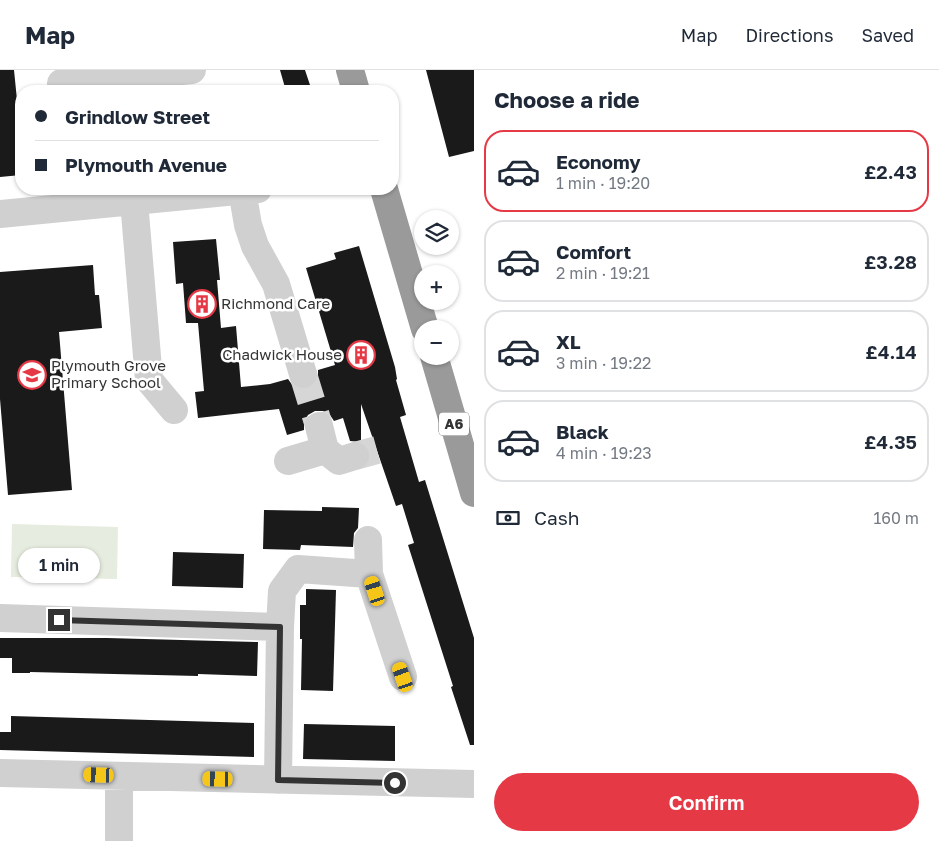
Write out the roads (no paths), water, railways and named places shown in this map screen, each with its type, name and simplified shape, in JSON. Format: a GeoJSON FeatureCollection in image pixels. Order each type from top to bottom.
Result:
{"type":"FeatureCollection","features":[{"type":"Feature","properties":{"kind":"highway"},"geometry":{"type":"LineString","coordinates":[[350,70],[354,85]]}},
{"type":"Feature","properties":{"kind":"highway"},"geometry":{"type":"LineString","coordinates":[[386,195],[423,320]]}},
{"type":"Feature","properties":{"kind":"highway","name":"A6"},"geometry":{"type":"LineString","coordinates":[[437,365],[474,493]]}},
{"type":"Feature","properties":{"kind":"street"},"geometry":{"type":"LineString","coordinates":[[55,81],[192,70]]}},
{"type":"Feature","properties":{"kind":"street"},"geometry":{"type":"LineString","coordinates":[[0,214],[61,198],[134,201],[197,195]]}},
{"type":"Feature","properties":{"kind":"street"},"geometry":{"type":"LineString","coordinates":[[250,195],[248,225],[254,246],[276,284],[303,374]]}},
{"type":"Feature","properties":{"kind":"street"},"geometry":{"type":"LineString","coordinates":[[134,201],[149,380],[174,410]]}},
{"type":"Feature","properties":{"kind":"street"},"geometry":{"type":"LineString","coordinates":[[288,461],[322,438],[339,461],[355,456]]}},
{"type":"Feature","properties":{"kind":"street"},"geometry":{"type":"LineString","coordinates":[[368,540],[369,574],[403,677]]}},
{"type":"Feature","properties":{"kind":"street"},"geometry":{"type":"LineString","coordinates":[[278,780],[282,592],[298,569],[369,574]]}},
{"type":"Feature","properties":{"kind":"street"},"geometry":{"type":"LineString","coordinates":[[0,618],[280,627]]}},
{"type":"Feature","properties":{"kind":"street"},"geometry":{"type":"LineString","coordinates":[[0,773],[474,784]]}},
{"type":"Feature","properties":{"kind":"street"},"geometry":{"type":"LineString","coordinates":[[119,776],[119,841]]}},
{"type":"Feature","properties":{"kind":"tunnel"},"geometry":{"type":"LineString","coordinates":[[303,374],[319,426]]}},
{"type":"Feature","properties":{"kind":"tunnel"},"geometry":{"type":"LineString","coordinates":[[355,456],[377,450]]}},
{"type":"Feature","properties":{"kind":"place","name":"Richmond Care"},"geometry":{"type":"Point","coordinates":[202,304]}},
{"type":"Feature","properties":{"kind":"place","name":"Chadwick House"},"geometry":{"type":"Point","coordinates":[361,355]}},
{"type":"Feature","properties":{"kind":"place","name":"Plymouth Grove Primary School"},"geometry":{"type":"Point","coordinates":[32,375]}}]}
